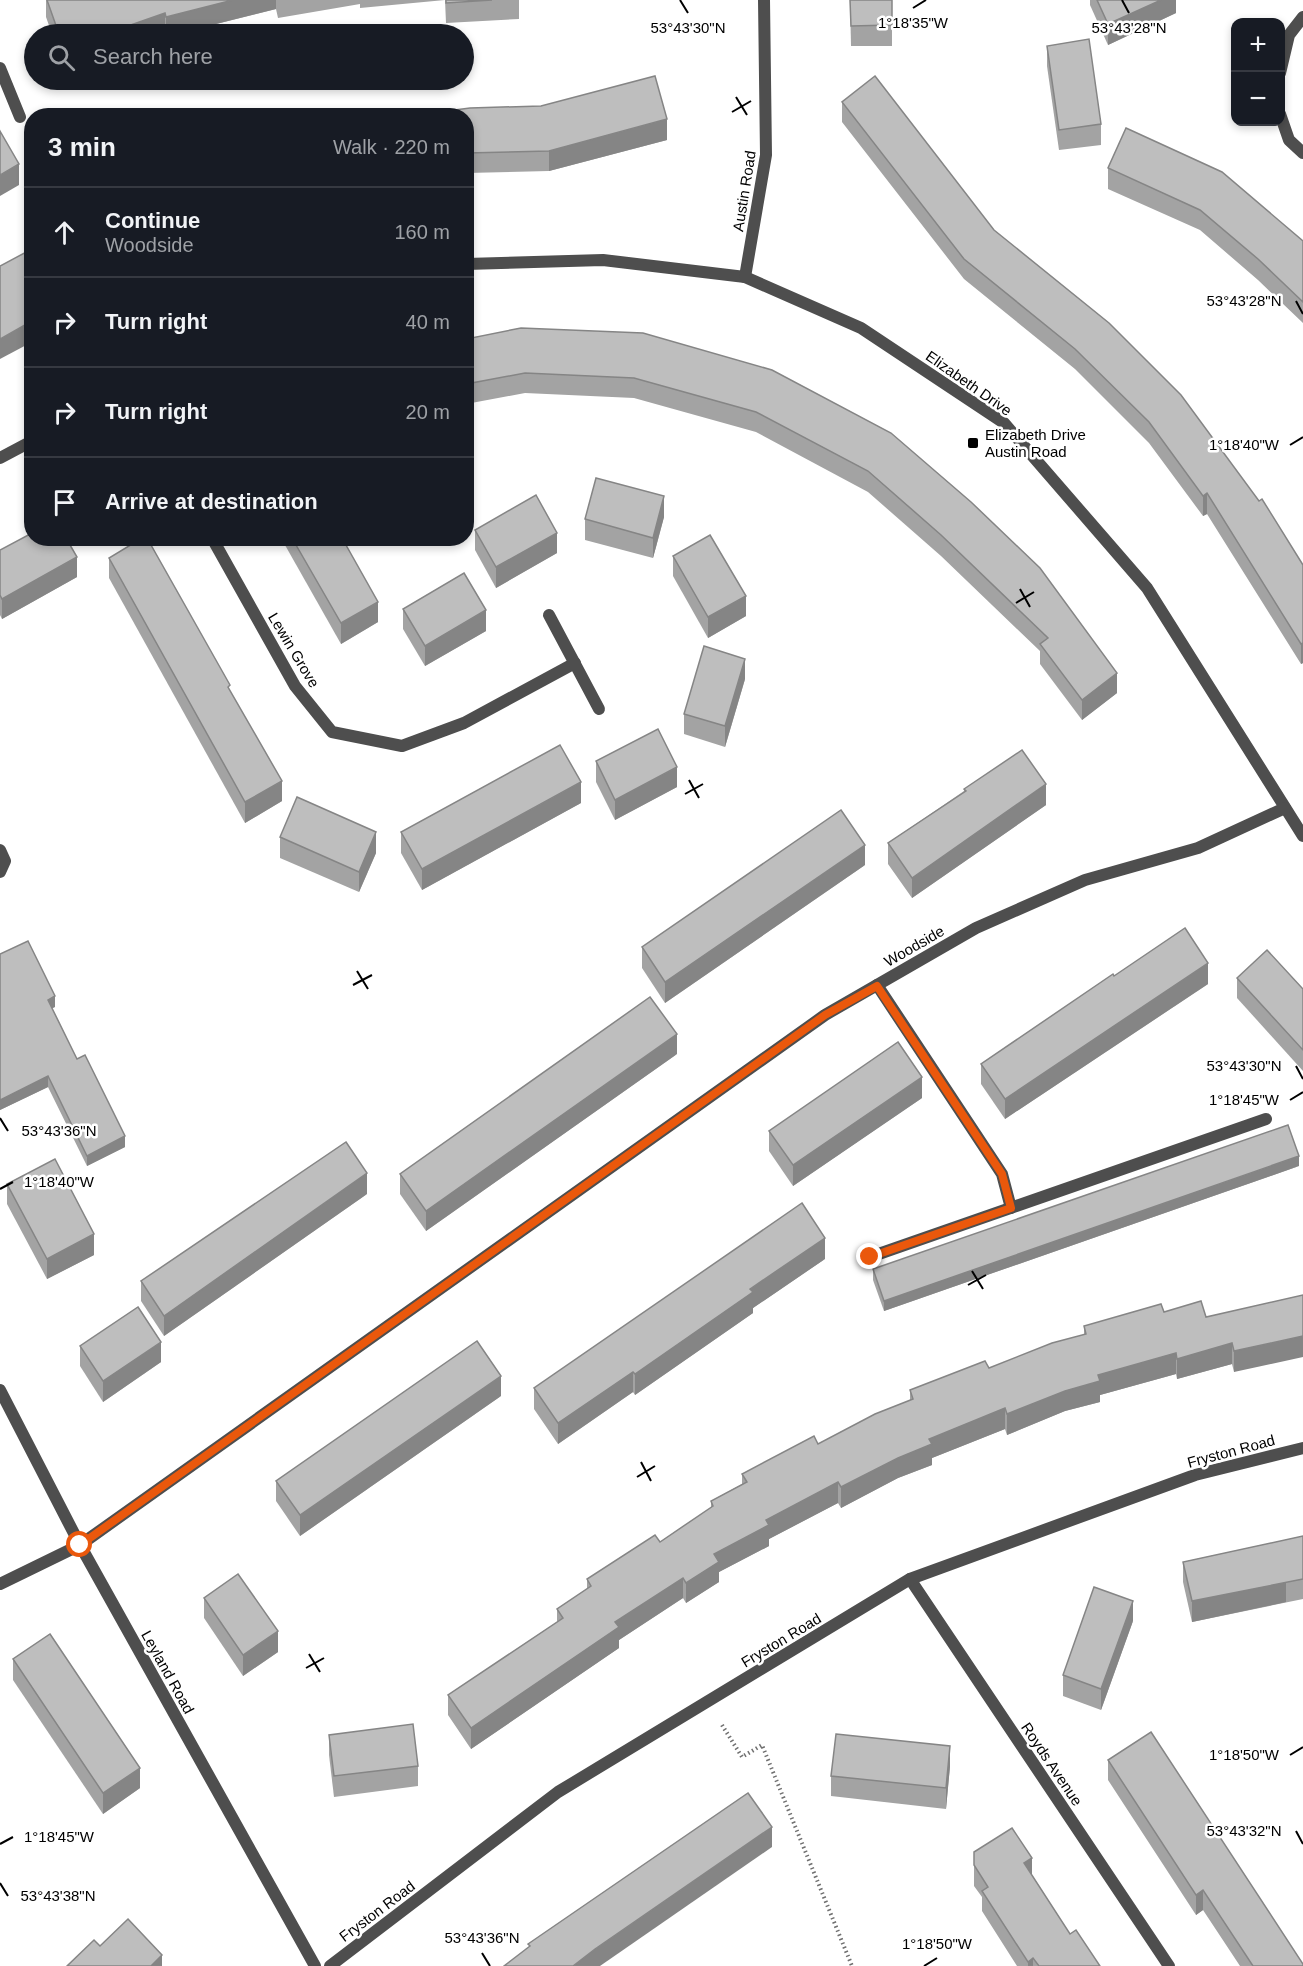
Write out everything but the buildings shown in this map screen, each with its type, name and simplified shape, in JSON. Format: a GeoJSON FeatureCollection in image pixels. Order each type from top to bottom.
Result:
{"type":"FeatureCollection","features":[{"type":"Feature","properties":{"kind":"street","name":"Austin Road"},"geometry":{"type":"LineString","coordinates":[[745,277],[766,155],[764,0]]}},
{"type":"Feature","properties":{"kind":"street"},"geometry":{"type":"LineString","coordinates":[[1281,72],[1288,35],[1303,16]]}},
{"type":"Feature","properties":{"kind":"street"},"geometry":{"type":"LineString","coordinates":[[0,68],[20,117]]}},
{"type":"Feature","properties":{"kind":"street"},"geometry":{"type":"LineString","coordinates":[[1285,126],[1289,140],[1303,153]]}},
{"type":"Feature","properties":{"kind":"street","name":"Elizabeth Drive"},"geometry":{"type":"LineString","coordinates":[[474,264],[603,260],[745,277],[861,328],[1004,423],[1147,588],[1303,836]]}},
{"type":"Feature","properties":{"kind":"street"},"geometry":{"type":"LineString","coordinates":[[0,458],[24,445]]}},
{"type":"Feature","properties":{"kind":"street","name":"Lewin Grove"},"geometry":{"type":"LineString","coordinates":[[216,546],[295,686],[332,732],[402,746],[464,723],[574,663]]}},
{"type":"Feature","properties":{"kind":"street"},"geometry":{"type":"LineString","coordinates":[[549,615],[600,709]]}},
{"type":"Feature","properties":{"kind":"street","name":"Woodside"},"geometry":{"type":"LineString","coordinates":[[0,1584],[80,1545],[825,1015],[987,923],[1085,880],[1198,848],[1286,808]]}},
{"type":"Feature","properties":{"kind":"street"},"geometry":{"type":"LineString","coordinates":[[0,850],[5,861],[0,872]]}},
{"type":"Feature","properties":{"kind":"street"},"geometry":{"type":"LineString","coordinates":[[877,986],[1002,1174],[1011,1208]]}},
{"type":"Feature","properties":{"kind":"street"},"geometry":{"type":"LineString","coordinates":[[870,1257],[1266,1119]]}},
{"type":"Feature","properties":{"kind":"street","name":"Leyland Road"},"geometry":{"type":"LineString","coordinates":[[0,1390],[80,1545],[315,1966]]}},
{"type":"Feature","properties":{"kind":"street","name":"Fryston Road"},"geometry":{"type":"LineString","coordinates":[[330,1966],[558,1792],[910,1579],[1195,1475],[1303,1448]]}},
{"type":"Feature","properties":{"kind":"street","name":"Royds Avenue"},"geometry":{"type":"LineString","coordinates":[[910,1579],[1169,1966]]}},
{"type":"Feature","properties":{"kind":"path"},"geometry":{"type":"LineString","coordinates":[[707,1702],[742,1757],[762,1745],[852,1966]]}},
{"type":"Feature","properties":{"kind":"place","name":"Elizabeth Drive Austin Road"},"geometry":{"type":"Point","coordinates":[973,443]}},
{"type":"Feature","properties":{"kind":"route"},"geometry":{"type":"LineString","coordinates":[[80,1545],[825,1015],[877,986],[1002,1174],[1011,1208],[870,1257]]}}]}
